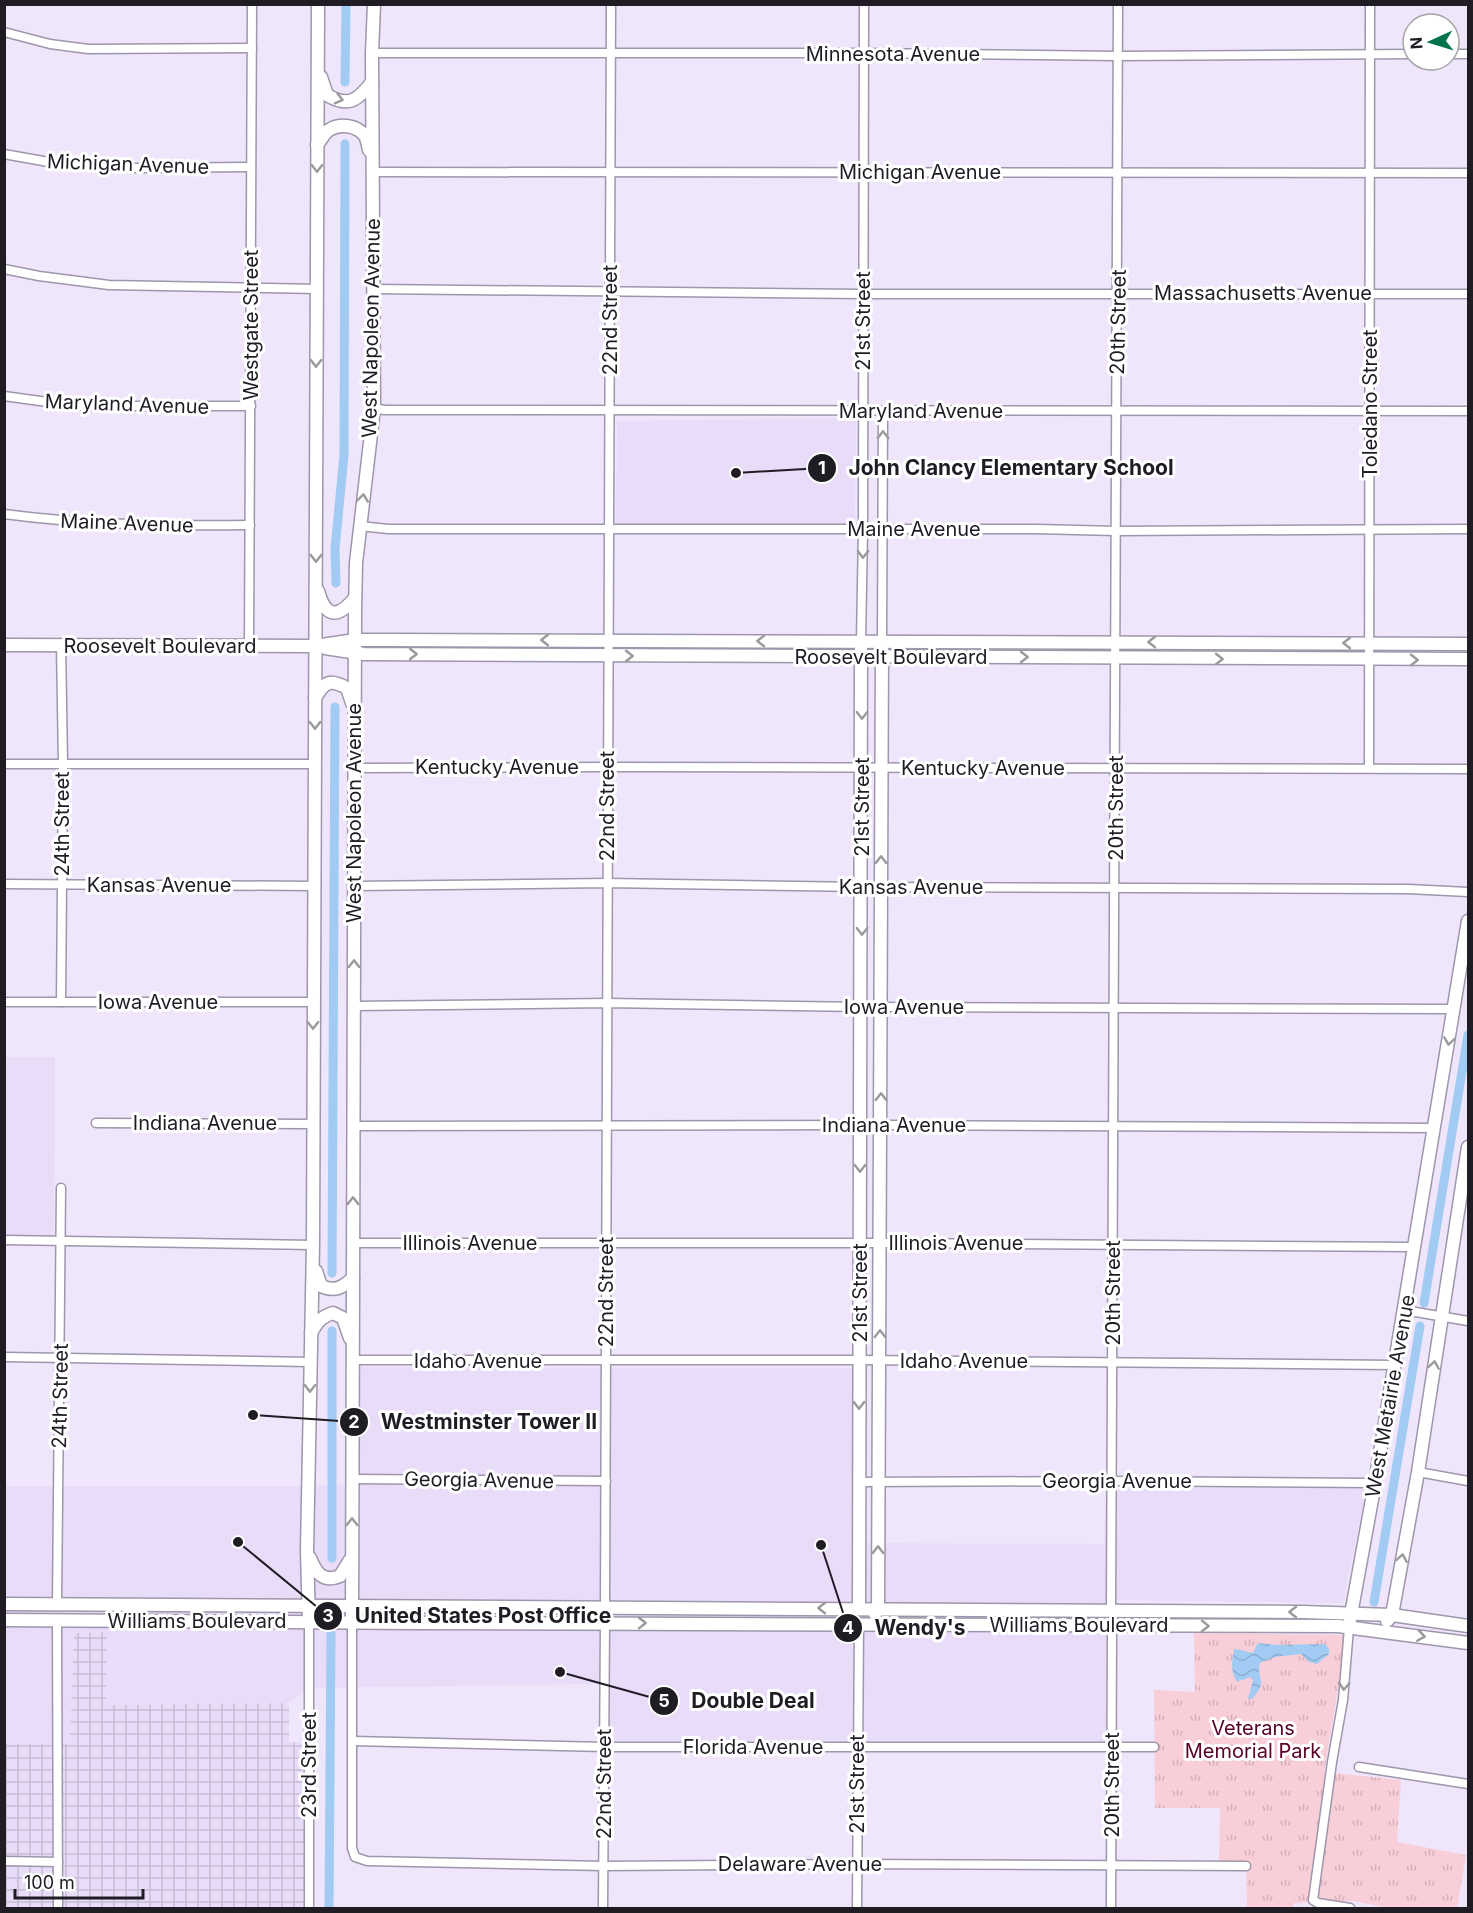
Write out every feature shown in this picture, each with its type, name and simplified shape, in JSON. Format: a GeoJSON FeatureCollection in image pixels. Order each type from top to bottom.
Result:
{"type":"FeatureCollection","features":[{"type":"Feature","properties":{"kind":"main road","name":"West Napoleon Avenue"},"geometry":{"type":"LineString","coordinates":[[309,1622],[307,1551],[313,1124],[318,4]]}},
{"type":"Feature","properties":{"kind":"main road","name":"West Napoleon Avenue"},"geometry":{"type":"LineString","coordinates":[[352,1623],[355,598],[356,563],[374,408],[372,53],[374,4]]}},
{"type":"Feature","properties":{"kind":"main road"},"geometry":{"type":"LineString","coordinates":[[317,68],[327,95],[338,101],[348,102],[357,98],[372,82]]}},
{"type":"Feature","properties":{"kind":"main road"},"geometry":{"type":"LineString","coordinates":[[317,145],[327,131],[336,126],[356,128],[365,136],[372,166]]}},
{"type":"Feature","properties":{"kind":"main road"},"geometry":{"type":"LineString","coordinates":[[315,581],[322,604],[331,612],[336,613],[345,609],[355,598]]}},
{"type":"Feature","properties":{"kind":"main road","name":"Roosevelt Boulevard"},"geometry":{"type":"LineString","coordinates":[[4,645],[315,646],[355,640],[1468,644]]}},
{"type":"Feature","properties":{"kind":"main road","name":"21st Street"},"geometry":{"type":"LineString","coordinates":[[859,1609],[861,641]]}},
{"type":"Feature","properties":{"kind":"main road","name":"21st Street"},"geometry":{"type":"LineString","coordinates":[[878,1609],[882,641]]}},
{"type":"Feature","properties":{"kind":"main road","name":"Roosevelt Boulevard"},"geometry":{"type":"LineString","coordinates":[[315,646],[355,654],[1468,659]]}},
{"type":"Feature","properties":{"kind":"main road"},"geometry":{"type":"LineString","coordinates":[[315,698],[321,687],[336,682],[347,688],[355,713]]}},
{"type":"Feature","properties":{"kind":"main road","name":"West Metairie Avenue"},"geometry":{"type":"LineString","coordinates":[[1349,1628],[1415,1247],[1468,921]]}},
{"type":"Feature","properties":{"kind":"main road","name":"West Metairie Avenue"},"geometry":{"type":"LineString","coordinates":[[1392,1615],[1418,1472],[1441,1317],[1463,1210],[1468,1147]]}},
{"type":"Feature","properties":{"kind":"main road"},"geometry":{"type":"LineString","coordinates":[[312,1262],[321,1286],[329,1289],[344,1287],[353,1278]]}},
{"type":"Feature","properties":{"kind":"main road"},"geometry":{"type":"LineString","coordinates":[[311,1334],[317,1321],[333,1313],[342,1318],[353,1344]]}},
{"type":"Feature","properties":{"kind":"main road"},"geometry":{"type":"LineString","coordinates":[[307,1551],[316,1571],[327,1579],[340,1576],[352,1557]]}},
{"type":"Feature","properties":{"kind":"main road","name":"Williams Boulevard"},"geometry":{"type":"LineString","coordinates":[[4,1604],[1351,1613],[1392,1615],[1468,1626]]}},
{"type":"Feature","properties":{"kind":"main road"},"geometry":{"type":"LineString","coordinates":[[8,1620],[19,1615],[45,1614],[52,1611],[57,1604]]}},
{"type":"Feature","properties":{"kind":"main road"},"geometry":{"type":"LineString","coordinates":[[57,1620],[65,1614],[80,1612],[95,1605]]}},
{"type":"Feature","properties":{"kind":"main road"},"geometry":{"type":"LineString","coordinates":[[605,1623],[608,1617],[617,1612],[632,1608]]}},
{"type":"Feature","properties":{"kind":"main road"},"geometry":{"type":"LineString","coordinates":[[829,1623],[840,1619],[874,1616],[878,1609]]}},
{"type":"Feature","properties":{"kind":"main road"},"geometry":{"type":"LineString","coordinates":[[1083,1624],[1091,1618],[1108,1616],[1111,1611]]}},
{"type":"Feature","properties":{"kind":"main road"},"geometry":{"type":"LineString","coordinates":[[1112,1625],[1126,1617],[1144,1617],[1154,1611]]}},
{"type":"Feature","properties":{"kind":"main road"},"geometry":{"type":"LineString","coordinates":[[1374,1630],[1385,1625],[1392,1615]]}},
{"type":"Feature","properties":{"kind":"main road","name":"Williams Boulevard"},"geometry":{"type":"LineString","coordinates":[[8,1620],[1083,1624],[1349,1628],[1468,1643]]}},
{"type":"Feature","properties":{"kind":"street","name":"Westgate Street"},"geometry":{"type":"LineString","coordinates":[[249,645],[252,4]]}},
{"type":"Feature","properties":{"kind":"street","name":"22nd Street"},"geometry":{"type":"LineString","coordinates":[[605,1608],[611,4]]}},
{"type":"Feature","properties":{"kind":"street","name":"21st Street"},"geometry":{"type":"LineString","coordinates":[[861,641],[864,4]]}},
{"type":"Feature","properties":{"kind":"street","name":"20th Street"},"geometry":{"type":"LineString","coordinates":[[1111,1611],[1119,4]]}},
{"type":"Feature","properties":{"kind":"street","name":"Toledano Street"},"geometry":{"type":"LineString","coordinates":[[1369,768],[1370,4]]}},
{"type":"Feature","properties":{"kind":"street"},"geometry":{"type":"LineString","coordinates":[[4,32],[50,44],[88,49],[252,48]]}},
{"type":"Feature","properties":{"kind":"street","name":"Minnesota Avenue"},"geometry":{"type":"LineString","coordinates":[[372,53],[863,53],[1118,56],[1401,54]]}},
{"type":"Feature","properties":{"kind":"street","name":"Michigan Avenue"},"geometry":{"type":"LineString","coordinates":[[4,154],[54,163],[122,167],[251,167]]}},
{"type":"Feature","properties":{"kind":"street","name":"Michigan Avenue"},"geometry":{"type":"LineString","coordinates":[[372,166],[611,172],[1468,173]]}},
{"type":"Feature","properties":{"kind":"street"},"geometry":{"type":"LineString","coordinates":[[4,269],[109,285],[317,289]]}},
{"type":"Feature","properties":{"kind":"street","name":"Massachusetts Avenue"},"geometry":{"type":"LineString","coordinates":[[374,289],[863,294],[1468,294]]}},
{"type":"Feature","properties":{"kind":"street","name":"Maryland Avenue"},"geometry":{"type":"LineString","coordinates":[[4,396],[76,406],[251,406]]}},
{"type":"Feature","properties":{"kind":"street","name":"Maryland Avenue"},"geometry":{"type":"LineString","coordinates":[[374,408],[384,410],[863,412],[1468,411]]}},
{"type":"Feature","properties":{"kind":"street","name":"21st Street"},"geometry":{"type":"LineString","coordinates":[[882,641],[883,412]]}},
{"type":"Feature","properties":{"kind":"street","name":"Maine Avenue"},"geometry":{"type":"LineString","coordinates":[[4,514],[52,520],[150,526],[250,525]]}},
{"type":"Feature","properties":{"kind":"street","name":"Maine Avenue"},"geometry":{"type":"LineString","coordinates":[[360,526],[388,529],[1116,531],[1468,529]]}},
{"type":"Feature","properties":{"kind":"street","name":"24th Street"},"geometry":{"type":"LineString","coordinates":[[61,645],[63,764],[61,1002]]}},
{"type":"Feature","properties":{"kind":"street"},"geometry":{"type":"LineString","coordinates":[[4,764],[315,764]]}},
{"type":"Feature","properties":{"kind":"street","name":"Kentucky Avenue"},"geometry":{"type":"LineString","coordinates":[[353,768],[1468,769]]}},
{"type":"Feature","properties":{"kind":"street","name":"Kansas Avenue"},"geometry":{"type":"LineString","coordinates":[[354,886],[607,883],[862,887],[1408,889],[1468,892]]}},
{"type":"Feature","properties":{"kind":"street","name":"Kansas Avenue"},"geometry":{"type":"LineString","coordinates":[[4,884],[314,886]]}},
{"type":"Feature","properties":{"kind":"street","name":"Iowa Avenue"},"geometry":{"type":"LineString","coordinates":[[4,1002],[312,1002]]}},
{"type":"Feature","properties":{"kind":"street","name":"Iowa Avenue"},"geometry":{"type":"LineString","coordinates":[[353,1006],[607,1003],[861,1007],[1454,1009]]}},
{"type":"Feature","properties":{"kind":"street","name":"Indiana Avenue"},"geometry":{"type":"LineString","coordinates":[[96,1123],[313,1124]]}},
{"type":"Feature","properties":{"kind":"street","name":"Indiana Avenue"},"geometry":{"type":"LineString","coordinates":[[353,1126],[881,1125],[1434,1128]]}},
{"type":"Feature","properties":{"kind":"street","name":"24th Street"},"geometry":{"type":"LineString","coordinates":[[57,1604],[61,1188]]}},
{"type":"Feature","properties":{"kind":"street"},"geometry":{"type":"LineString","coordinates":[[4,1240],[312,1245]]}},
{"type":"Feature","properties":{"kind":"street","name":"Illinois Avenue"},"geometry":{"type":"LineString","coordinates":[[353,1243],[881,1243],[1415,1247]]}},
{"type":"Feature","properties":{"kind":"street"},"geometry":{"type":"LineString","coordinates":[[1404,1310],[1468,1321]]}},
{"type":"Feature","properties":{"kind":"street"},"geometry":{"type":"LineString","coordinates":[[4,1357],[310,1362]]}},
{"type":"Feature","properties":{"kind":"street","name":"Idaho Avenue"},"geometry":{"type":"LineString","coordinates":[[353,1360],[859,1360],[1395,1365]]}},
{"type":"Feature","properties":{"kind":"street"},"geometry":{"type":"LineString","coordinates":[[1418,1472],[1468,1482]]}},
{"type":"Feature","properties":{"kind":"street","name":"Georgia Avenue"},"geometry":{"type":"LineString","coordinates":[[352,1479],[606,1481]]}},
{"type":"Feature","properties":{"kind":"street","name":"Georgia Avenue"},"geometry":{"type":"LineString","coordinates":[[858,1482],[1375,1483]]}},
{"type":"Feature","properties":{"kind":"street"},"geometry":{"type":"LineString","coordinates":[[57,1620],[58,1908]]}},
{"type":"Feature","properties":{"kind":"street","name":"23rd Street"},"geometry":{"type":"LineString","coordinates":[[309,1622],[309,1908]]}},
{"type":"Feature","properties":{"kind":"street"},"geometry":{"type":"LineString","coordinates":[[352,1623],[352,1742]]}},
{"type":"Feature","properties":{"kind":"street","name":"22nd Street"},"geometry":{"type":"LineString","coordinates":[[603,1908],[605,1623]]}},
{"type":"Feature","properties":{"kind":"street","name":"21st Street"},"geometry":{"type":"LineString","coordinates":[[857,1908],[860,1624]]}},
{"type":"Feature","properties":{"kind":"street","name":"20th Street"},"geometry":{"type":"LineString","coordinates":[[1111,1908],[1112,1625]]}},
{"type":"Feature","properties":{"kind":"street","name":"West Metairie Avenue"},"geometry":{"type":"LineString","coordinates":[[1349,1628],[1343,1700],[1313,1900],[1318,1903],[1350,1908]]}},
{"type":"Feature","properties":{"kind":"street","name":"Florida Avenue"},"geometry":{"type":"LineString","coordinates":[[352,1742],[857,1748],[1154,1747]]}},
{"type":"Feature","properties":{"kind":"street","name":"Delaware Avenue"},"geometry":{"type":"LineString","coordinates":[[352,1742],[352,1848],[355,1857],[370,1862],[604,1866],[857,1864],[1246,1866]]}},
{"type":"Feature","properties":{"kind":"street"},"geometry":{"type":"LineString","coordinates":[[1359,1767],[1468,1784]]}},
{"type":"Feature","properties":{"kind":"street"},"geometry":{"type":"LineString","coordinates":[[4,1861],[58,1862]]}},
{"type":"Feature","properties":{"kind":"shaded area"},"geometry":{"type":"Polygon","coordinates":[[[856,418],[855,525],[616,525],[617,421],[856,418]]]}},
{"type":"Feature","properties":{"kind":"shaded area"},"geometry":{"type":"Polygon","coordinates":[[[5,1057],[55,1057],[54,1236],[5,1235],[5,1057]]]}},
{"type":"Feature","properties":{"kind":"shaded area"},"geometry":{"type":"Polygon","coordinates":[[[359,1367],[856,1368],[854,1543],[1104,1544],[1106,1489],[1367,1486],[1343,1603],[1107,1600],[1108,1743],[609,1741],[610,1684],[308,1688],[289,1703],[106,1705],[107,1632],[74,1633],[70,1744],[5,1744],[5,1486],[359,1484],[359,1367]]]}},
{"type":"Feature","properties":{"kind":"shaded area"},"geometry":{"type":"Polygon","coordinates":[[[107,1632],[106,1705],[289,1703],[289,1742],[306,1743],[305,1908],[5,1908],[4,1744],[70,1744],[74,1633],[107,1632]]]}},
{"type":"Feature","properties":{"kind":"green space","name":"Veterans Memorial Park"},"geometry":{"type":"Polygon","coordinates":[[[1194,1633],[1347,1635],[1324,1772],[1401,1780],[1397,1842],[1466,1855],[1457,1908],[1389,1908],[1353,1901],[1294,1903],[1293,1908],[1247,1908],[1246,1862],[1219,1861],[1220,1808],[1155,1808],[1154,1690],[1195,1692],[1194,1633]]]}},
{"type":"Feature","properties":{"kind":"water"},"geometry":{"type":"Polygon","coordinates":[[[1258,1643],[1325,1644],[1329,1649],[1329,1654],[1317,1664],[1309,1662],[1301,1654],[1275,1657],[1260,1663],[1260,1688],[1252,1699],[1248,1699],[1253,1680],[1250,1677],[1237,1682],[1232,1670],[1234,1649],[1253,1653],[1258,1643]]]}},
{"type":"Feature","properties":{"kind":"waterway"},"geometry":{"type":"LineString","coordinates":[[345,82],[346,4]]}},
{"type":"Feature","properties":{"kind":"waterway"},"geometry":{"type":"LineString","coordinates":[[336,583],[335,549],[344,455],[345,144]]}},
{"type":"Feature","properties":{"kind":"waterway"},"geometry":{"type":"LineString","coordinates":[[332,1273],[335,707]]}},
{"type":"Feature","properties":{"kind":"waterway"},"geometry":{"type":"LineString","coordinates":[[1424,1303],[1468,1035]]}},
{"type":"Feature","properties":{"kind":"waterway"},"geometry":{"type":"LineString","coordinates":[[1374,1602],[1420,1326]]}},
{"type":"Feature","properties":{"kind":"waterway"},"geometry":{"type":"LineString","coordinates":[[332,1331],[332,1558]]}},
{"type":"Feature","properties":{"kind":"waterway"},"geometry":{"type":"LineString","coordinates":[[329,1908],[331,1634]]}},
{"type":"Feature","properties":{"kind":"place","name":"John Clancy Elementary School"},"geometry":{"type":"Point","coordinates":[736,473]}},
{"type":"Feature","properties":{"kind":"place","name":"Westminster Tower II"},"geometry":{"type":"Point","coordinates":[253,1415]}},
{"type":"Feature","properties":{"kind":"place","name":"United States Post Office"},"geometry":{"type":"Point","coordinates":[238,1542]}},
{"type":"Feature","properties":{"kind":"place","name":"Wendy's"},"geometry":{"type":"Point","coordinates":[821,1545]}},
{"type":"Feature","properties":{"kind":"place","name":"Double Deal"},"geometry":{"type":"Point","coordinates":[560,1672]}}]}
